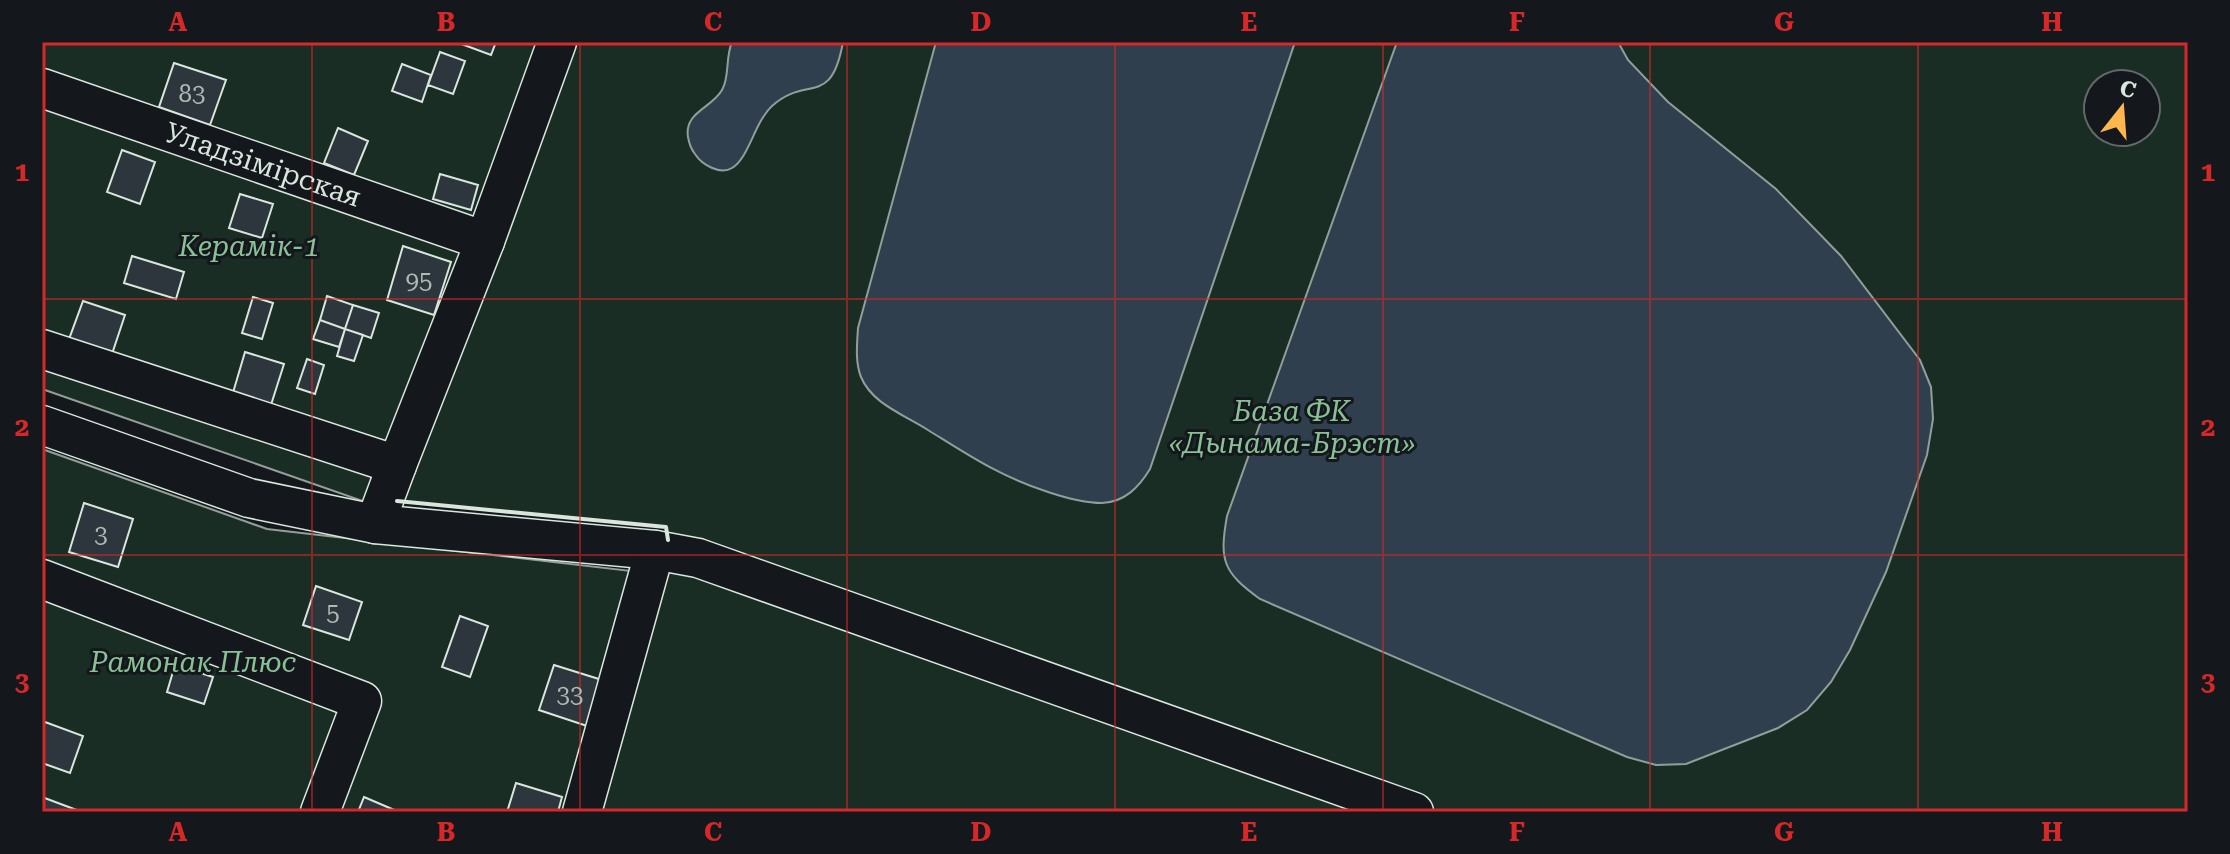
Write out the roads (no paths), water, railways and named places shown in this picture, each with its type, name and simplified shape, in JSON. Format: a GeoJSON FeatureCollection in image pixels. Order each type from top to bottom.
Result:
{"type":"FeatureCollection","features":[{"type":"Feature","properties":{"kind":"street"},"geometry":{"type":"LineString","coordinates":[[375,524],[485,241],[557,42]]}},
{"type":"Feature","properties":{"kind":"street","name":"Уладзімірская"},"geometry":{"type":"LineString","coordinates":[[42,88],[485,241]]}},
{"type":"Feature","properties":{"kind":"street"},"geometry":{"type":"LineString","coordinates":[[42,349],[397,465]]}},
{"type":"Feature","properties":{"kind":"street"},"geometry":{"type":"LineString","coordinates":[[42,425],[249,498],[375,524],[655,550],[698,558],[1414,812]]}},
{"type":"Feature","properties":{"kind":"street"},"geometry":{"type":"LineString","coordinates":[[582,812],[655,550]]}},
{"type":"Feature","properties":{"kind":"street"},"geometry":{"type":"LineString","coordinates":[[45,589],[362,701],[320,812]]}},
{"type":"Feature","properties":{"kind":"water"},"geometry":{"type":"Polygon","coordinates":[[[732,42],[843,42],[832,76],[816,87],[796,92],[772,106],[738,163],[722,170],[712,168],[698,158],[692,150],[688,129],[694,116],[722,90],[732,42]]]}},
{"type":"Feature","properties":{"kind":"water"},"geometry":{"type":"Polygon","coordinates":[[[936,42],[1295,42],[1150,469],[1136,487],[1118,500],[1102,503],[1075,500],[1030,486],[1000,472],[881,402],[861,377],[857,359],[858,328],[936,42]]]}},
{"type":"Feature","properties":{"kind":"water"},"geometry":{"type":"Polygon","coordinates":[[[1397,42],[1618,42],[1628,60],[1668,102],[1776,189],[1841,256],[1920,360],[1931,387],[1933,419],[1927,455],[1886,572],[1850,650],[1831,682],[1807,710],[1778,728],[1686,764],[1656,765],[1627,757],[1260,599],[1231,573],[1224,555],[1227,516],[1397,42]]]}},
{"type":"Feature","properties":{"kind":"park label","name":"Керамік-1"},"geometry":{"type":"Point","coordinates":[249,246]}},
{"type":"Feature","properties":{"kind":"park label","name":"База ФК «Дынама-Брэст»"},"geometry":{"type":"Point","coordinates":[1292,427]}},
{"type":"Feature","properties":{"kind":"park label","name":"Рамонак Плюс"},"geometry":{"type":"Point","coordinates":[193,662]}}]}
